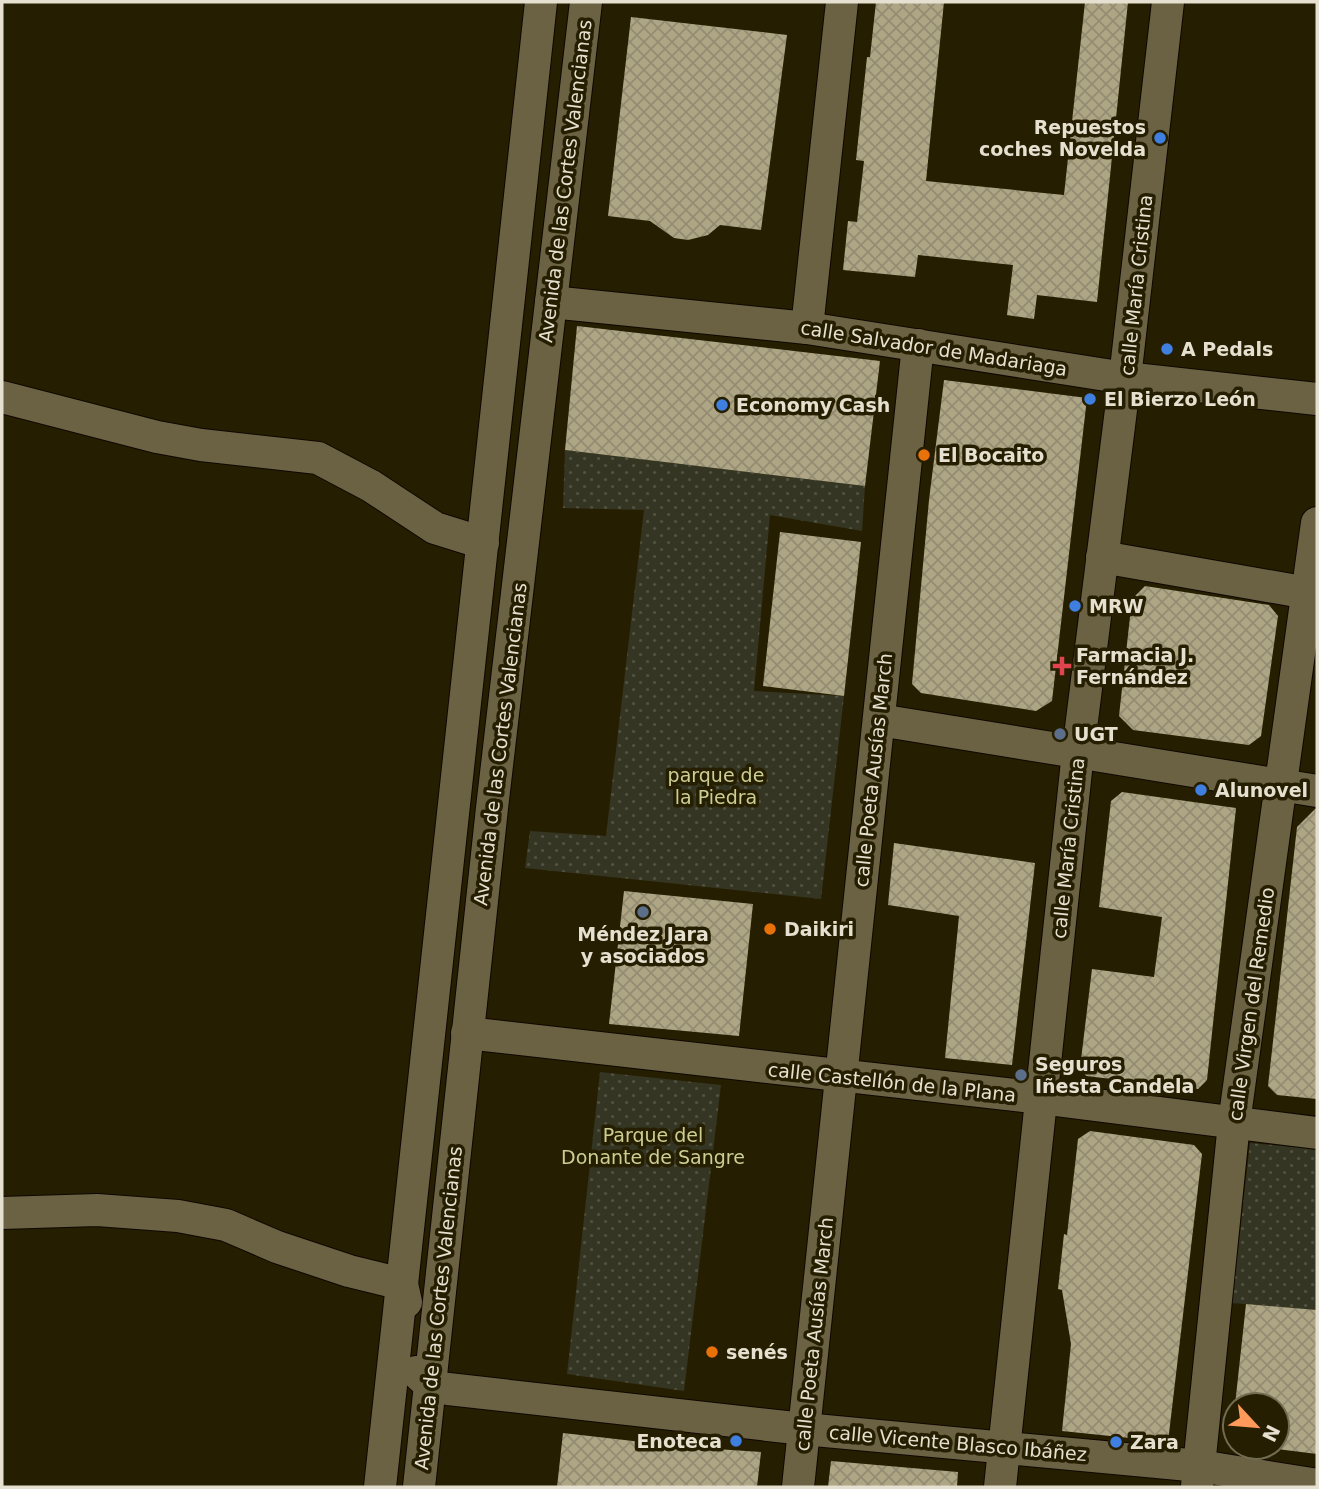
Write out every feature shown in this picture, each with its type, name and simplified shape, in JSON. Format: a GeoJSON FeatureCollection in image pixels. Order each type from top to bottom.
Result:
{"type":"FeatureCollection","features":[{"type":"Feature","properties":{"kind":"street","name":"Avenida de las Cortes Valencianas"},"geometry":{"type":"LineString","coordinates":[[380,1487],[541,2]]}},
{"type":"Feature","properties":{"kind":"street","name":"Avenida de las Cortes Valencianas"},"geometry":{"type":"LineString","coordinates":[[419,1487],[467,1033],[586,2]]}},
{"type":"Feature","properties":{"kind":"street"},"geometry":{"type":"LineString","coordinates":[[807,328],[842,2]]}},
{"type":"Feature","properties":{"kind":"street","name":"calle María Cristina"},"geometry":{"type":"LineString","coordinates":[[1000,1487],[1078,752],[1125,378],[1168,2]]}},
{"type":"Feature","properties":{"kind":"street","name":"calle Salvador de Madariaga"},"geometry":{"type":"LineString","coordinates":[[551,302],[807,328],[1125,378],[1317,399]]}},
{"type":"Feature","properties":{"kind":"street","name":"calle Poeta Ausías March"},"geometry":{"type":"LineString","coordinates":[[798,1487],[918,345]]}},
{"type":"Feature","properties":{"kind":"street"},"geometry":{"type":"LineString","coordinates":[[2,397],[157,437],[214,447],[318,458],[371,486],[435,528],[482,543]]}},
{"type":"Feature","properties":{"kind":"street","name":"calle Virgen del Remedio"},"geometry":{"type":"LineString","coordinates":[[1199,1476],[1234,1123],[1317,523]]}},
{"type":"Feature","properties":{"kind":"street"},"geometry":{"type":"LineString","coordinates":[[1102,557],[1308,593]]}},
{"type":"Feature","properties":{"kind":"street"},"geometry":{"type":"LineString","coordinates":[[878,720],[1317,791]]}},
{"type":"Feature","properties":{"kind":"street","name":"calle Castellón de la Plana"},"geometry":{"type":"LineString","coordinates":[[467,1033],[1041,1098],[1317,1133]]}},
{"type":"Feature","properties":{"kind":"street"},"geometry":{"type":"LineString","coordinates":[[2,1213],[97,1210],[178,1216],[226,1225],[277,1247],[402,1284],[411,1326],[411,1367],[430,1386]]}},
{"type":"Feature","properties":{"kind":"street","name":"calle Vicente Blasco Ibáñez"},"geometry":{"type":"LineString","coordinates":[[430,1386],[804,1429],[1004,1448],[1199,1476],[1317,1485]]}},
{"type":"Feature","properties":{"kind":"green space","name":"parque de la Piedra"},"geometry":{"type":"Polygon","coordinates":[[[565,450],[865,486],[862,531],[770,515],[754,691],[844,696],[821,899],[525,868],[530,831],[606,836],[644,510],[563,508],[565,450]]]}},
{"type":"Feature","properties":{"kind":"green space","name":"Parque del Donante de Sangre"},"geometry":{"type":"Polygon","coordinates":[[[600,1072],[721,1085],[684,1391],[567,1374],[600,1072]]]}},
{"type":"Feature","properties":{"kind":"green space"},"geometry":{"type":"Polygon","coordinates":[[[1250,1143],[1317,1149],[1317,1310],[1232,1303],[1250,1143]]]}},
{"type":"Feature","properties":{"kind":"building"},"geometry":{"type":"Polygon","coordinates":[[[876,2],[944,2],[926,181],[1064,195],[1085,2],[1128,2],[1097,302],[1037,295],[1034,319],[1007,315],[1013,265],[918,255],[915,277],[843,270],[848,221],[857,222],[864,161],[856,160],[876,2]]]}},
{"type":"Feature","properties":{"kind":"building"},"geometry":{"type":"Polygon","coordinates":[[[631,17],[787,35],[761,230],[720,225],[708,235],[688,240],[674,238],[650,221],[608,216],[631,17]]]}},
{"type":"Feature","properties":{"kind":"building","name":"Economy Cash"},"geometry":{"type":"Polygon","coordinates":[[[577,326],[880,361],[865,486],[565,450],[577,326]]]}},
{"type":"Feature","properties":{"kind":"building"},"geometry":{"type":"Polygon","coordinates":[[[944,380],[1087,398],[1052,701],[1036,711],[921,693],[912,684],[929,500],[944,380]]]}},
{"type":"Feature","properties":{"kind":"building"},"geometry":{"type":"Polygon","coordinates":[[[780,532],[861,542],[844,696],[763,686],[780,532]]]}},
{"type":"Feature","properties":{"kind":"building"},"geometry":{"type":"Polygon","coordinates":[[[1145,586],[1269,605],[1278,616],[1261,736],[1249,745],[1133,730],[1119,716],[1132,599],[1145,586]]]}},
{"type":"Feature","properties":{"kind":"building"},"geometry":{"type":"Polygon","coordinates":[[[1122,792],[1236,808],[1207,1080],[1198,1089],[1086,1076],[1080,1068],[1092,969],[1154,977],[1162,917],[1099,907],[1111,801],[1122,792]]]}},
{"type":"Feature","properties":{"kind":"building"},"geometry":{"type":"Polygon","coordinates":[[[1315,809],[1317,1099],[1277,1095],[1268,1086],[1297,827],[1315,809]]]}},
{"type":"Feature","properties":{"kind":"building"},"geometry":{"type":"Polygon","coordinates":[[[894,843],[1035,863],[1012,1065],[945,1058],[959,916],[888,905],[894,843]]]}},
{"type":"Feature","properties":{"kind":"building"},"geometry":{"type":"Polygon","coordinates":[[[624,891],[753,904],[739,1036],[609,1024],[624,891]]]}},
{"type":"Feature","properties":{"kind":"building"},"geometry":{"type":"Polygon","coordinates":[[[1090,1131],[1194,1145],[1202,1154],[1168,1442],[1062,1431],[1071,1344],[1062,1290],[1058,1289],[1078,1139],[1090,1131]]]}},
{"type":"Feature","properties":{"kind":"building"},"geometry":{"type":"Polygon","coordinates":[[[1246,1304],[1317,1310],[1317,1454],[1291,1451],[1291,1391],[1237,1391],[1246,1304]]]}},
{"type":"Feature","properties":{"kind":"building"},"geometry":{"type":"Polygon","coordinates":[[[563,1433],[686,1447],[761,1452],[757,1487],[557,1487],[563,1433]]]}},
{"type":"Feature","properties":{"kind":"building"},"geometry":{"type":"Polygon","coordinates":[[[831,1461],[958,1472],[957,1487],[828,1487],[831,1461]]]}},
{"type":"Feature","properties":{"kind":"place","name":"Repuestos coches Novelda"},"geometry":{"type":"Point","coordinates":[1160,138]}},
{"type":"Feature","properties":{"kind":"place","name":"A Pedals"},"geometry":{"type":"Point","coordinates":[1167,349]}},
{"type":"Feature","properties":{"kind":"place","name":"El Bierzo León"},"geometry":{"type":"Point","coordinates":[1090,399]}},
{"type":"Feature","properties":{"kind":"place","name":"Economy Cash"},"geometry":{"type":"Point","coordinates":[722,405]}},
{"type":"Feature","properties":{"kind":"place","name":"El Bocaito"},"geometry":{"type":"Point","coordinates":[924,455]}},
{"type":"Feature","properties":{"kind":"place","name":"MRW"},"geometry":{"type":"Point","coordinates":[1075,606]}},
{"type":"Feature","properties":{"kind":"place","name":"Farmacia J. Fernández"},"geometry":{"type":"Point","coordinates":[1062,666]}},
{"type":"Feature","properties":{"kind":"place","name":"UGT"},"geometry":{"type":"Point","coordinates":[1060,734]}},
{"type":"Feature","properties":{"kind":"place","name":"Alunovel"},"geometry":{"type":"Point","coordinates":[1201,790]}},
{"type":"Feature","properties":{"kind":"place","name":"Méndez Jara y asociados"},"geometry":{"type":"Point","coordinates":[643,912]}},
{"type":"Feature","properties":{"kind":"place","name":"Daikiri"},"geometry":{"type":"Point","coordinates":[770,929]}},
{"type":"Feature","properties":{"kind":"place","name":"Seguros Iñesta Candela"},"geometry":{"type":"Point","coordinates":[1021,1075]}},
{"type":"Feature","properties":{"kind":"place","name":"senés"},"geometry":{"type":"Point","coordinates":[712,1352]}},
{"type":"Feature","properties":{"kind":"place","name":"Enoteca"},"geometry":{"type":"Point","coordinates":[736,1441]}},
{"type":"Feature","properties":{"kind":"place","name":"Zara"},"geometry":{"type":"Point","coordinates":[1116,1442]}}]}
